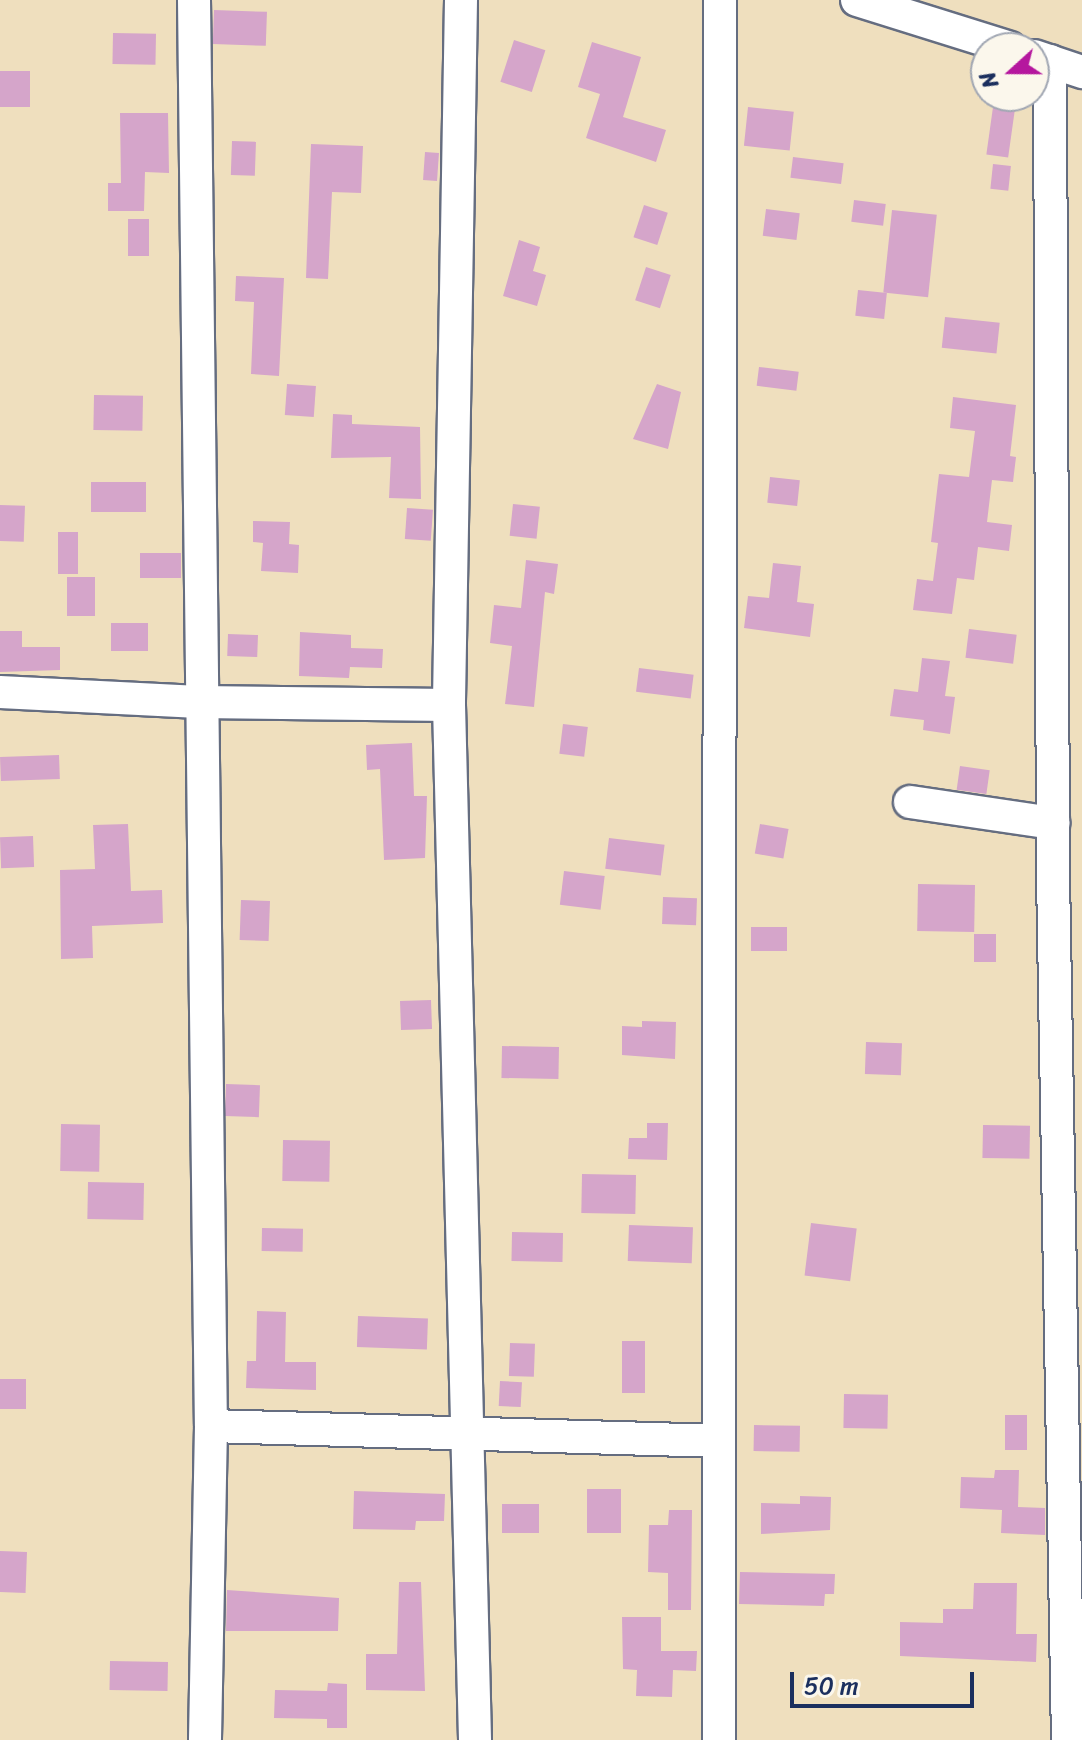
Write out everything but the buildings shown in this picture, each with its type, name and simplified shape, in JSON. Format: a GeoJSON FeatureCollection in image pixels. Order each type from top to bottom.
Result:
{"type":"FeatureCollection","features":[{"type":"Feature","properties":{"kind":"street"},"geometry":{"type":"LineString","coordinates":[[194,0],[199,702],[211,1426],[205,1740]]}},
{"type":"Feature","properties":{"kind":"street"},"geometry":{"type":"LineString","coordinates":[[461,0],[449,705],[471,1430],[475,1740]]}},
{"type":"Feature","properties":{"kind":"street"},"geometry":{"type":"LineString","coordinates":[[719,1740],[720,0]]}},
{"type":"Feature","properties":{"kind":"street"},"geometry":{"type":"LineString","coordinates":[[857,0],[970,35]]}},
{"type":"Feature","properties":{"kind":"street"},"geometry":{"type":"LineString","coordinates":[[1050,61],[1082,72]]}},
{"type":"Feature","properties":{"kind":"street"},"geometry":{"type":"LineString","coordinates":[[1043,112],[1053,823],[1068,877],[1068,1740]]}},
{"type":"Feature","properties":{"kind":"street"},"geometry":{"type":"LineString","coordinates":[[0,692],[199,702],[449,705]]}},
{"type":"Feature","properties":{"kind":"street"},"geometry":{"type":"LineString","coordinates":[[910,802],[1053,823]]}},
{"type":"Feature","properties":{"kind":"street"},"geometry":{"type":"LineString","coordinates":[[211,1426],[471,1430],[719,1441]]}}]}
